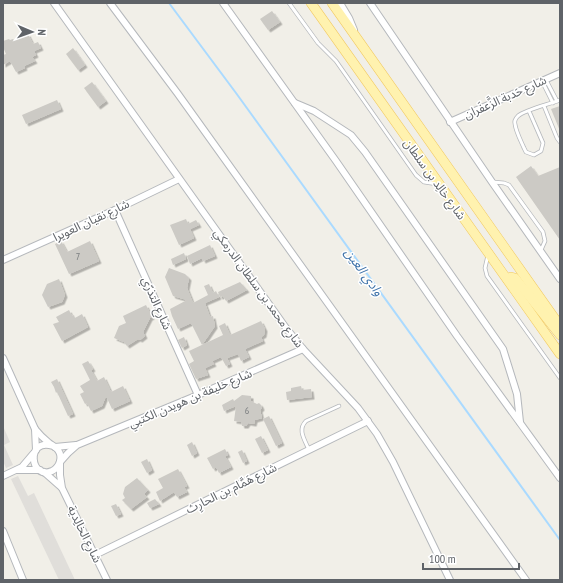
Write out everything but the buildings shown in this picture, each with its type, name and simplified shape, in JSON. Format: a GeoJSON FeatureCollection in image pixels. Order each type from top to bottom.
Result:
{"type":"FeatureCollection","features":[{"type":"Feature","properties":{"kind":"main road","name":"شارع خالِد بن سلطان"},"geometry":{"type":"LineString","coordinates":[[311,3],[560,354]]}},
{"type":"Feature","properties":{"kind":"main road","name":"شارع خالِد بن سلطان"},"geometry":{"type":"LineString","coordinates":[[332,3],[560,326]]}},
{"type":"Feature","properties":{"kind":"main road"},"geometry":{"type":"LineString","coordinates":[[508,280],[511,277],[515,278],[560,335]]}},
{"type":"Feature","properties":{"kind":"street","name":"شارع محمد بن سلطان الدرمكي"},"geometry":{"type":"LineString","coordinates":[[54,3],[179,179],[303,349],[347,395],[368,421],[393,462],[450,580]]}},
{"type":"Feature","properties":{"kind":"street"},"geometry":{"type":"LineString","coordinates":[[110,3],[206,133],[526,580]]}},
{"type":"Feature","properties":{"kind":"street"},"geometry":{"type":"LineString","coordinates":[[223,3],[295,103],[457,336],[560,478]]}},
{"type":"Feature","properties":{"kind":"street"},"geometry":{"type":"LineString","coordinates":[[340,3],[349,18],[357,39]]}},
{"type":"Feature","properties":{"kind":"street"},"geometry":{"type":"LineString","coordinates":[[370,3],[450,122],[560,279]]}},
{"type":"Feature","properties":{"kind":"street","name":"شارع حَدبة الزَّعفَران"},"geometry":{"type":"LineString","coordinates":[[450,122],[560,73]]}},
{"type":"Feature","properties":{"kind":"street"},"geometry":{"type":"LineString","coordinates":[[295,103],[314,111],[351,135],[374,164],[503,349],[517,394],[520,423]]}},
{"type":"Feature","properties":{"kind":"street","name":"شارع نقيان العويرا"},"geometry":{"type":"LineString","coordinates":[[3,260],[115,210],[179,179]]}},
{"type":"Feature","properties":{"kind":"street","name":"شارع التذرّي"},"geometry":{"type":"LineString","coordinates":[[115,210],[198,395]]}},
{"type":"Feature","properties":{"kind":"street","name":"شارع خليفة بن هويدن الكتبي"},"geometry":{"type":"LineString","coordinates":[[60,462],[77,445],[198,395],[303,349]]}},
{"type":"Feature","properties":{"kind":"street"},"geometry":{"type":"LineString","coordinates":[[3,358],[34,429],[35,452],[33,461],[37,468],[42,471]]}},
{"type":"Feature","properties":{"kind":"street","name":"شارع هَمَّام بن الحارِث"},"geometry":{"type":"LineString","coordinates":[[95,555],[368,421]]}},
{"type":"Feature","properties":{"kind":"street"},"geometry":{"type":"LineString","coordinates":[[17,470],[52,471],[60,462],[60,453],[34,429]]}},
{"type":"Feature","properties":{"kind":"street"},"geometry":{"type":"LineString","coordinates":[[3,476],[17,470],[44,445],[54,446]]}},
{"type":"Feature","properties":{"kind":"street","name":"شارع خليفة بن هويدن الكتبي"},"geometry":{"type":"LineString","coordinates":[[54,446],[77,445]]}},
{"type":"Feature","properties":{"kind":"street","name":"شارع الخالِدية"},"geometry":{"type":"LineString","coordinates":[[60,462],[62,488],[107,580]]}},
{"type":"Feature","properties":{"kind":"street","name":"شارع الخالِدية"},"geometry":{"type":"LineString","coordinates":[[42,471],[62,488]]}},
{"type":"Feature","properties":{"kind":"street"},"geometry":{"type":"LineString","coordinates":[[3,531],[23,580]]}},
{"type":"Feature","properties":{"kind":"lane"},"geometry":{"type":"LineString","coordinates":[[289,3],[318,43],[336,61],[416,175],[424,182],[438,184]]}},
{"type":"Feature","properties":{"kind":"lane"},"geometry":{"type":"LineString","coordinates":[[529,111],[543,143],[541,151],[534,155],[526,152],[515,125],[517,117],[529,111],[556,102],[544,80]]}},
{"type":"Feature","properties":{"kind":"lane"},"geometry":{"type":"LineString","coordinates":[[544,106],[560,142]]}},
{"type":"Feature","properties":{"kind":"lane"},"geometry":{"type":"LineString","coordinates":[[492,182],[509,185],[543,232],[545,241],[541,252]]}},
{"type":"Feature","properties":{"kind":"lane"},"geometry":{"type":"LineString","coordinates":[[488,253],[486,268],[487,276],[560,378]]}},
{"type":"Feature","properties":{"kind":"lane"},"geometry":{"type":"LineString","coordinates":[[309,450],[301,432],[303,424],[306,421],[338,406]]}},
{"type":"Feature","properties":{"kind":"shaded area"},"geometry":{"type":"Polygon","coordinates":[[[3,426],[10,442],[4,445],[13,465],[6,468],[3,461],[3,426]]]}},
{"type":"Feature","properties":{"kind":"shaded area"},"geometry":{"type":"Polygon","coordinates":[[[18,476],[28,496],[34,493],[75,580],[59,580],[11,479],[18,476]]]}},
{"type":"Feature","properties":{"kind":"waterway","name":"وادي العين"},"geometry":{"type":"LineString","coordinates":[[169,3],[560,540]]}}]}
